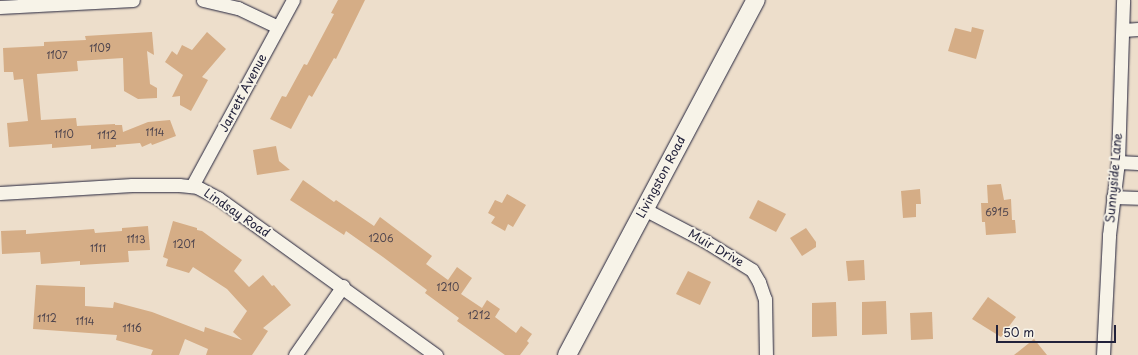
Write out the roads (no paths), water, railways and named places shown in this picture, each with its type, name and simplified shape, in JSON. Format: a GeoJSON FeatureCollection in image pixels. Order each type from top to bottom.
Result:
{"type":"FeatureCollection","features":[{"type":"Feature","properties":{"kind":"main road","name":"Livingston Road"},"geometry":{"type":"LineString","coordinates":[[567,355],[756,0]]}},
{"type":"Feature","properties":{"kind":"street"},"geometry":{"type":"LineString","coordinates":[[0,7],[133,0]]}},
{"type":"Feature","properties":{"kind":"street"},"geometry":{"type":"LineString","coordinates":[[203,0],[238,8],[278,27]]}},
{"type":"Feature","properties":{"kind":"street","name":"Jarrett Avenue"},"geometry":{"type":"LineString","coordinates":[[192,186],[293,0]]}},
{"type":"Feature","properties":{"kind":"street","name":"Sunnyside Lane"},"geometry":{"type":"LineString","coordinates":[[1103,355],[1109,235],[1118,162],[1123,0]]}},
{"type":"Feature","properties":{"kind":"street"},"geometry":{"type":"LineString","coordinates":[[1123,30],[1138,29]]}},
{"type":"Feature","properties":{"kind":"street"},"geometry":{"type":"LineString","coordinates":[[1118,162],[1138,163]]}},
{"type":"Feature","properties":{"kind":"street","name":"Lindsay Road"},"geometry":{"type":"LineString","coordinates":[[0,193],[132,186],[192,186],[218,198],[343,286],[436,355]]}},
{"type":"Feature","properties":{"kind":"street"},"geometry":{"type":"LineString","coordinates":[[1113,197],[1138,198]]}},
{"type":"Feature","properties":{"kind":"street","name":"Muir Drive"},"geometry":{"type":"LineString","coordinates":[[644,209],[705,241],[752,270],[759,282],[765,299],[766,355]]}},
{"type":"Feature","properties":{"kind":"street"},"geometry":{"type":"LineString","coordinates":[[295,355],[343,286]]}}]}
